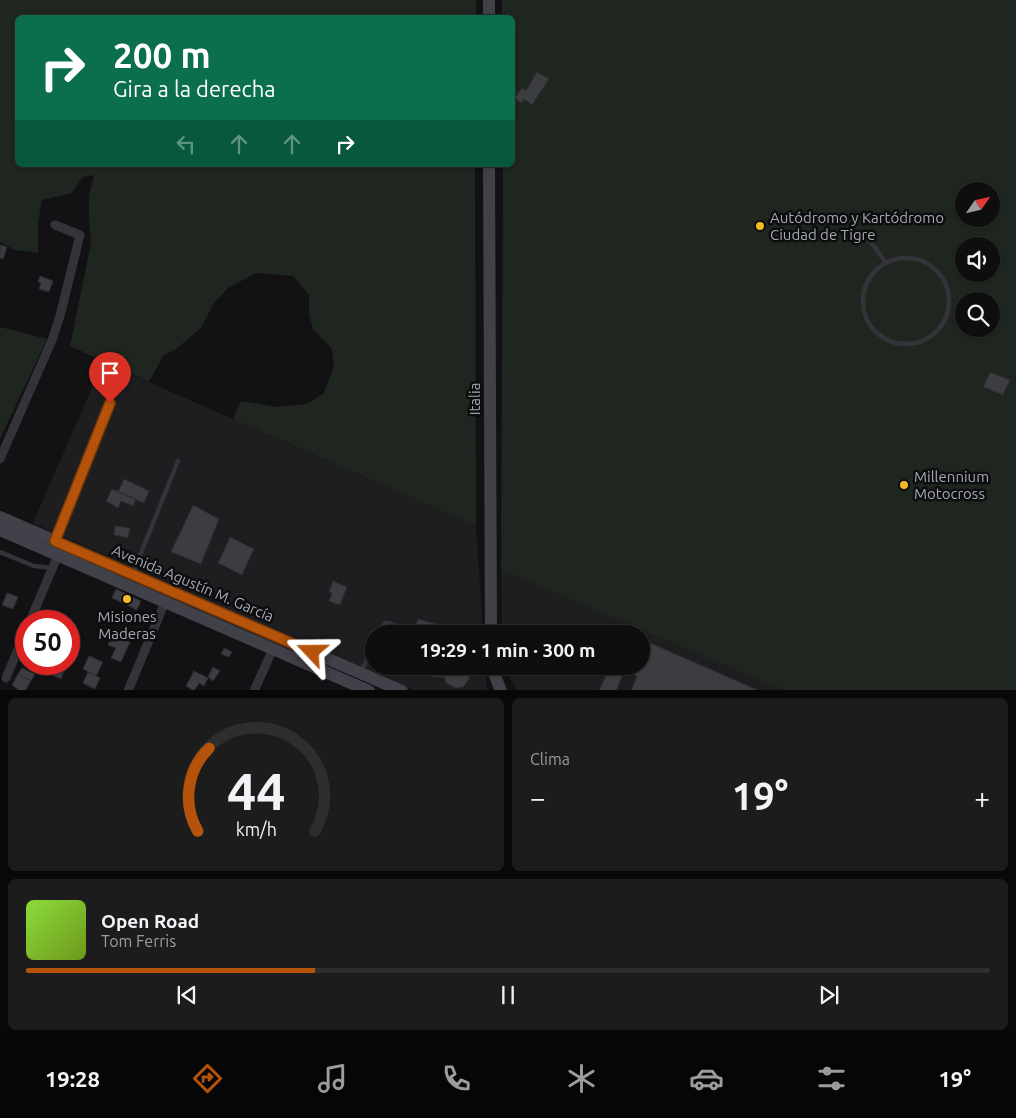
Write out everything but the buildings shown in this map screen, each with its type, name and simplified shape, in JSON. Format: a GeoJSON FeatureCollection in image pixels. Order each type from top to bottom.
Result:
{"type":"FeatureCollection","features":[{"type":"Feature","properties":{"kind":"main road"},"geometry":{"type":"LineString","coordinates":[[489,0],[489,15]]}},
{"type":"Feature","properties":{"kind":"main road","name":"Italia"},"geometry":{"type":"LineString","coordinates":[[489,167],[491,625]]}},
{"type":"Feature","properties":{"kind":"main road","name":"Avenida Agustín M. García"},"geometry":{"type":"LineString","coordinates":[[0,517],[402,690]]}},
{"type":"Feature","properties":{"kind":"main road","name":"Avenida Agustín M. García"},"geometry":{"type":"LineString","coordinates":[[0,530],[55,562],[165,602],[369,690]]}},
{"type":"Feature","properties":{"kind":"main road"},"geometry":{"type":"LineString","coordinates":[[492,675],[492,690]]}},
{"type":"Feature","properties":{"kind":"main road"},"geometry":{"type":"LineString","coordinates":[[495,675],[501,690]]}},
{"type":"Feature","properties":{"kind":"street"},"geometry":{"type":"LineString","coordinates":[[0,459],[52,340],[60,316],[80,235],[55,225]]}},
{"type":"Feature","properties":{"kind":"street"},"geometry":{"type":"LineString","coordinates":[[35,610],[55,562]]}},
{"type":"Feature","properties":{"kind":"street"},"geometry":{"type":"LineString","coordinates":[[128,690],[165,602]]}},
{"type":"Feature","properties":{"kind":"street"},"geometry":{"type":"LineString","coordinates":[[254,690],[273,649]]}},
{"type":"Feature","properties":{"kind":"street"},"geometry":{"type":"LineString","coordinates":[[6,678],[15,656]]}},
{"type":"Feature","properties":{"kind":"lane"},"geometry":{"type":"LineString","coordinates":[[856,233],[871,242],[886,263]]}},
{"type":"Feature","properties":{"kind":"lane"},"geometry":{"type":"LineString","coordinates":[[904,258],[922,261],[938,271],[943,279],[949,296],[947,315],[938,331],[922,341],[904,344],[886,339],[872,327],[867,319],[864,300],[867,282],[886,263],[904,258]]}},
{"type":"Feature","properties":{"kind":"lane"},"geometry":{"type":"LineString","coordinates":[[55,541],[110,403]]}},
{"type":"Feature","properties":{"kind":"lane"},"geometry":{"type":"LineString","coordinates":[[132,574],[178,461]]}},
{"type":"Feature","properties":{"kind":"lane"},"geometry":{"type":"LineString","coordinates":[[0,552],[34,566],[55,562]]}},
{"type":"Feature","properties":{"kind":"lane"},"geometry":{"type":"LineString","coordinates":[[361,673],[365,664]]}},
{"type":"Feature","properties":{"kind":"shaded area"},"geometry":{"type":"Polygon","coordinates":[[[0,0],[476,0],[476,15],[15,15],[15,167],[475,167],[476,526],[233,419],[241,401],[277,407],[307,404],[323,394],[334,367],[332,349],[313,329],[309,315],[309,295],[293,276],[256,273],[228,288],[214,303],[201,328],[176,349],[163,356],[149,382],[70,346],[91,243],[89,196],[94,175],[83,177],[72,193],[42,200],[38,223],[38,253],[15,250],[0,242],[0,0]]]}},
{"type":"Feature","properties":{"kind":"shaded area"},"geometry":{"type":"Polygon","coordinates":[[[502,0],[1016,0],[1016,690],[783,690],[650,633],[650,625],[630,625],[501,570],[503,167],[515,167],[515,15],[502,15],[502,0]]]}},
{"type":"Feature","properties":{"kind":"shaded area"},"geometry":{"type":"Polygon","coordinates":[[[0,327],[47,339],[0,439],[0,327]]]}},
{"type":"Feature","properties":{"kind":"shaded area"},"geometry":{"type":"Polygon","coordinates":[[[103,362],[476,526],[482,625],[365,625],[365,669],[33,523],[103,362]]]}},
{"type":"Feature","properties":{"kind":"shaded area"},"geometry":{"type":"Polygon","coordinates":[[[501,570],[630,625],[502,625],[501,570]]]}},
{"type":"Feature","properties":{"kind":"shaded area"},"geometry":{"type":"Polygon","coordinates":[[[650,633],[783,690],[518,690],[507,675],[650,675],[650,633]]]}},
{"type":"Feature","properties":{"kind":"shaded area"},"geometry":{"type":"Polygon","coordinates":[[[379,675],[486,675],[487,690],[413,690],[379,675]]]}},
{"type":"Feature","properties":{"kind":"place","name":"Autódromo y Kartódromo Ciudad de Tigre"},"geometry":{"type":"Point","coordinates":[760,226]}},
{"type":"Feature","properties":{"kind":"place","name":"Millennium Motocross"},"geometry":{"type":"Point","coordinates":[904,485]}},
{"type":"Feature","properties":{"kind":"place","name":"Misiones Maderas"},"geometry":{"type":"Point","coordinates":[127,599]}},
{"type":"Feature","properties":{"kind":"route"},"geometry":{"type":"LineString","coordinates":[[110,403],[55,541],[312,652]]}}]}
